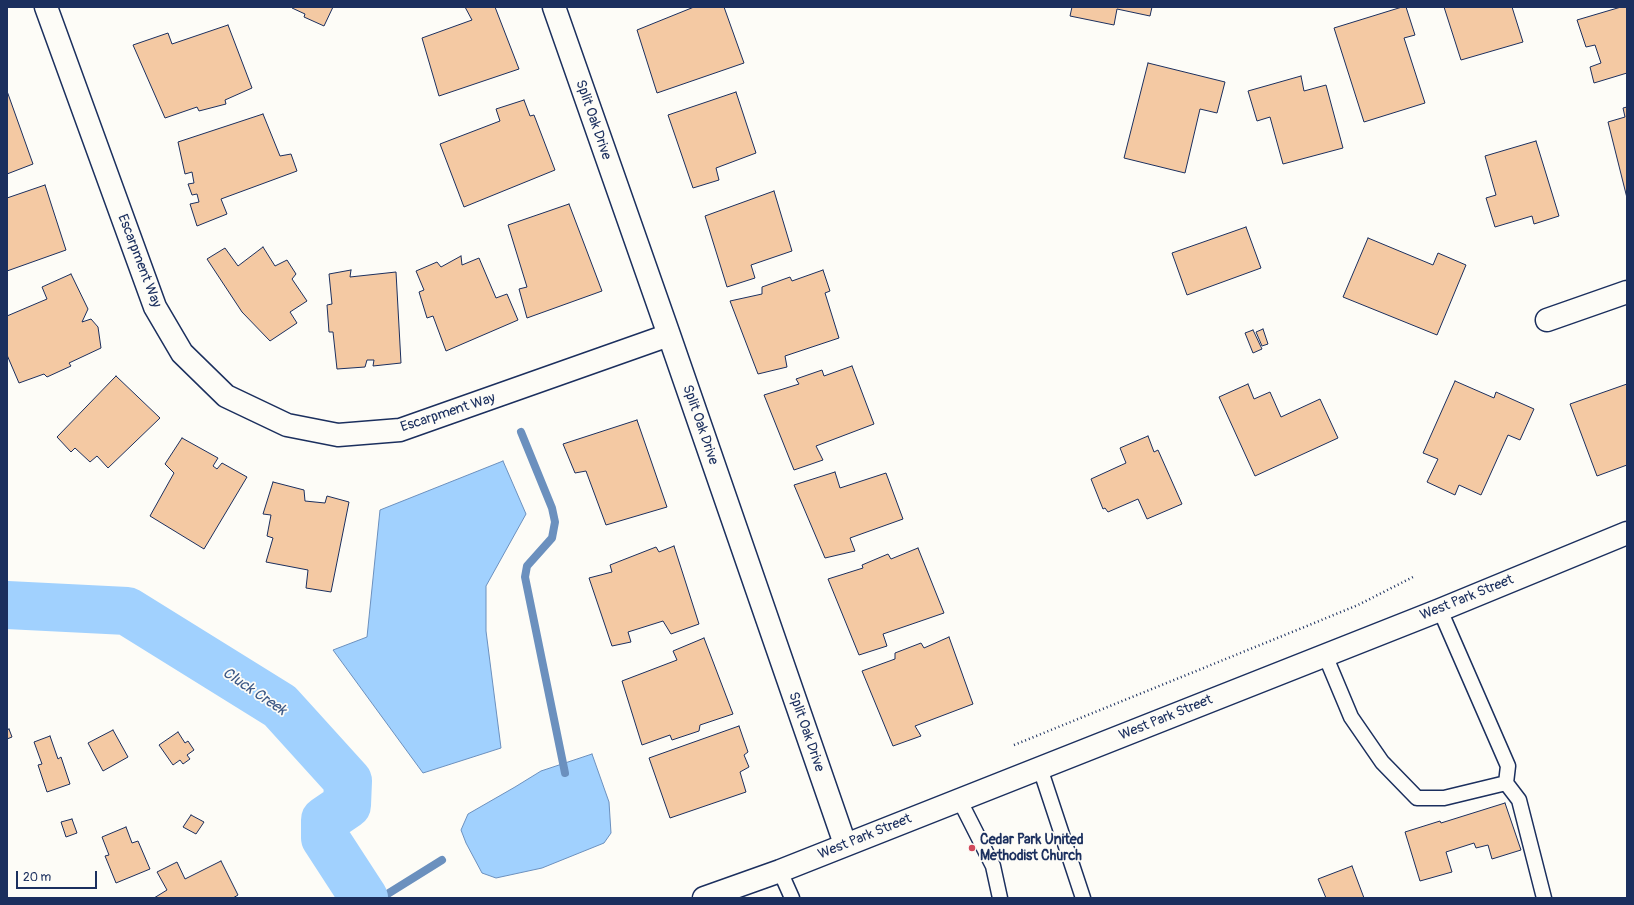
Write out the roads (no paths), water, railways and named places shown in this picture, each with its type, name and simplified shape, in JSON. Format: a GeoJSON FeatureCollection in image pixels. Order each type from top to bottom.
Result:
{"type":"FeatureCollection","features":[{"type":"Feature","properties":{"kind":"street","name":"Escarpment Way"},"geometry":{"type":"LineString","coordinates":[[46,7],[154,308],[182,353],[226,396],[287,425],[338,435],[400,430],[669,335]]}},
{"type":"Feature","properties":{"kind":"street","name":"Split Oak Drive"},"geometry":{"type":"LineString","coordinates":[[554,7],[845,844]]}},
{"type":"Feature","properties":{"kind":"street"},"geometry":{"type":"LineString","coordinates":[[1547,320],[1627,292]]}},
{"type":"Feature","properties":{"kind":"street","name":"West Park Street"},"geometry":{"type":"LineString","coordinates":[[704,898],[780,871],[845,844],[1440,610],[1627,533]]}},
{"type":"Feature","properties":{"kind":"lane"},"geometry":{"type":"LineString","coordinates":[[1440,610],[1508,766],[1506,783],[1519,800],[1544,898]]}},
{"type":"Feature","properties":{"kind":"lane"},"geometry":{"type":"LineString","coordinates":[[1325,655],[1351,717],[1382,762],[1417,798],[1444,798],[1506,783]]}},
{"type":"Feature","properties":{"kind":"lane"},"geometry":{"type":"LineString","coordinates":[[1040,768],[1083,898]]}},
{"type":"Feature","properties":{"kind":"lane"},"geometry":{"type":"LineString","coordinates":[[959,799],[993,866],[1000,898]]}},
{"type":"Feature","properties":{"kind":"lane"},"geometry":{"type":"LineString","coordinates":[[780,871],[792,898]]}},
{"type":"Feature","properties":{"kind":"water"},"geometry":{"type":"Polygon","coordinates":[[[503,461],[526,514],[486,586],[486,631],[501,748],[423,773],[333,650],[367,637],[380,510],[503,461]]]}},
{"type":"Feature","properties":{"kind":"water"},"geometry":{"type":"Polygon","coordinates":[[[592,754],[609,802],[611,833],[604,843],[542,868],[496,878],[482,873],[466,843],[461,830],[468,814],[541,771],[592,754]]]}},
{"type":"Feature","properties":{"kind":"waterway"},"geometry":{"type":"LineString","coordinates":[[521,432],[552,508],[555,522],[552,538],[527,566],[525,577],[565,773]]}},
{"type":"Feature","properties":{"kind":"waterway","name":"Cluck Creek"},"geometry":{"type":"LineString","coordinates":[[7,605],[127,611],[280,706],[348,781],[347,805],[325,820],[325,838],[364,898]]}},
{"type":"Feature","properties":{"kind":"waterway"},"geometry":{"type":"LineString","coordinates":[[381,898],[442,860]]}},
{"type":"Feature","properties":{"kind":"place","name":"Cedar Park United Methodist Church"},"geometry":{"type":"Point","coordinates":[972,848]}}]}
